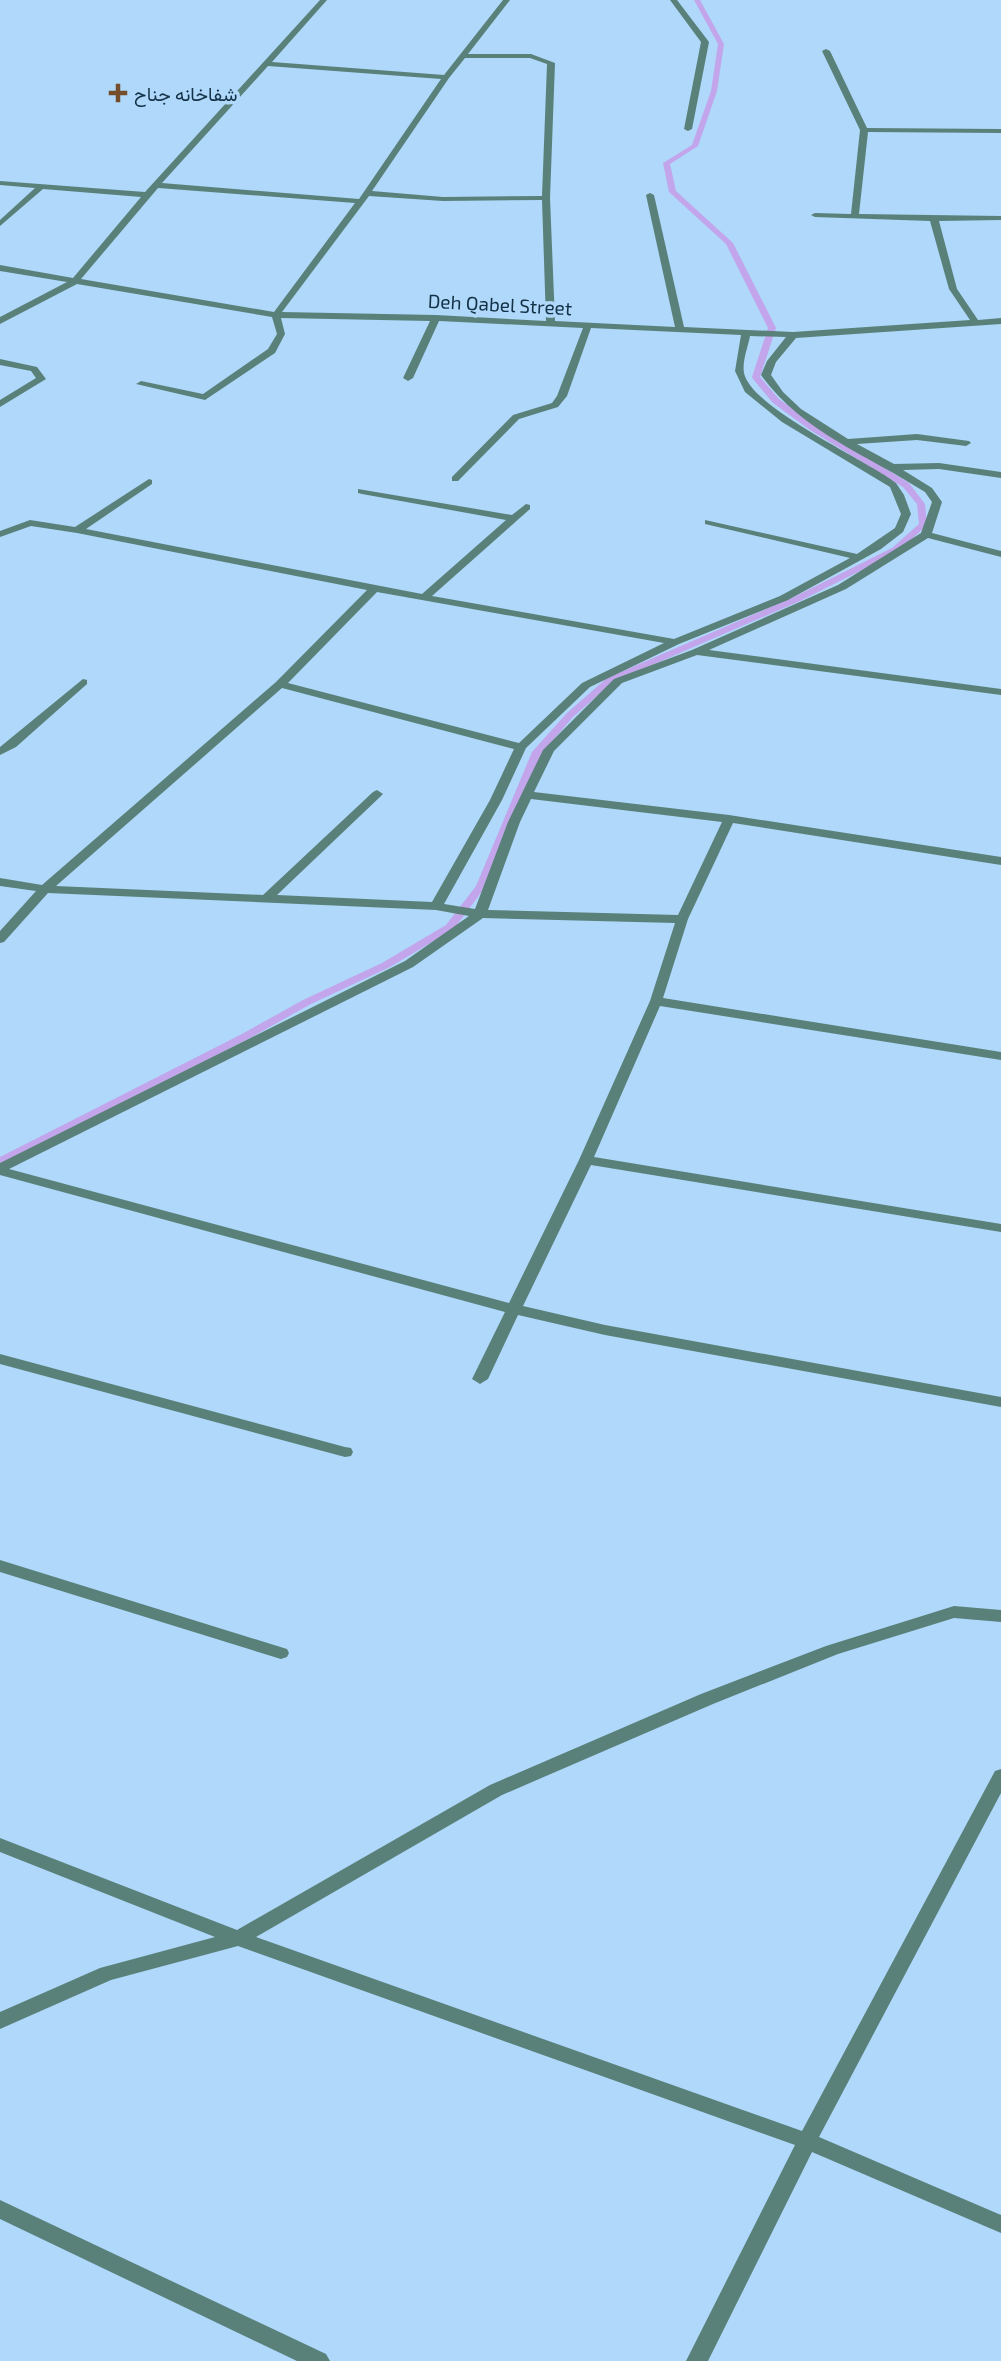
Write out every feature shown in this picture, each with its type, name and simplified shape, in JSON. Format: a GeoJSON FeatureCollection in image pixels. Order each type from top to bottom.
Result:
{"type":"FeatureCollection","features":[{"type":"Feature","properties":{"kind":"street"},"geometry":{"type":"LineString","coordinates":[[0,321],[75,281],[147,195],[324,0]]}},
{"type":"Feature","properties":{"kind":"street"},"geometry":{"type":"LineString","coordinates":[[141,384],[205,397],[272,351],[281,334],[276,315],[367,193],[446,77],[507,0]]}},
{"type":"Feature","properties":{"kind":"street"},"geometry":{"type":"LineString","coordinates":[[673,0],[705,42],[688,129]]}},
{"type":"Feature","properties":{"kind":"street"},"geometry":{"type":"LineString","coordinates":[[826,51],[864,130],[855,218]]}},
{"type":"Feature","properties":{"kind":"street"},"geometry":{"type":"LineString","coordinates":[[465,56],[530,56],[551,63],[547,198],[551,324]]}},
{"type":"Feature","properties":{"kind":"street"},"geometry":{"type":"LineString","coordinates":[[268,64],[446,77]]}},
{"type":"Feature","properties":{"kind":"street"},"geometry":{"type":"LineString","coordinates":[[864,130],[1001,131]]}},
{"type":"Feature","properties":{"kind":"street"},"geometry":{"type":"LineString","coordinates":[[0,183],[147,195]]}},
{"type":"Feature","properties":{"kind":"street"},"geometry":{"type":"LineString","coordinates":[[157,185],[359,201]]}},
{"type":"Feature","properties":{"kind":"street"},"geometry":{"type":"LineString","coordinates":[[0,224],[42,186]]}},
{"type":"Feature","properties":{"kind":"street"},"geometry":{"type":"LineString","coordinates":[[367,193],[443,199],[547,198]]}},
{"type":"Feature","properties":{"kind":"street"},"geometry":{"type":"LineString","coordinates":[[650,195],[680,331]]}},
{"type":"Feature","properties":{"kind":"street"},"geometry":{"type":"LineString","coordinates":[[815,215],[855,218],[1001,218]]}},
{"type":"Feature","properties":{"kind":"street"},"geometry":{"type":"LineString","coordinates":[[934,219],[953,289],[975,322]]}},
{"type":"Feature","properties":{"kind":"street","name":"Deh Qabel Street"},"geometry":{"type":"LineString","coordinates":[[0,268],[276,315],[436,318],[793,335],[1001,321]]}},
{"type":"Feature","properties":{"kind":"street"},"geometry":{"type":"LineString","coordinates":[[408,378],[436,318]]}},
{"type":"Feature","properties":{"kind":"street"},"geometry":{"type":"LineString","coordinates":[[455,479],[516,416],[555,405],[562,396],[588,325]]}},
{"type":"Feature","properties":{"kind":"street"},"geometry":{"type":"LineString","coordinates":[[436,906],[496,800],[521,747],[586,685],[676,642],[784,598],[859,557],[899,530],[906,514],[900,495],[893,485],[815,439],[754,396],[741,381],[739,372],[746,334]]}},
{"type":"Feature","properties":{"kind":"street"},"geometry":{"type":"LineString","coordinates":[[0,1169],[409,964],[480,914],[527,795],[549,750],[618,681],[695,652],[842,587],[926,535],[937,502],[929,489],[794,408],[766,375],[772,360],[793,335]]}},
{"type":"Feature","properties":{"kind":"street"},"geometry":{"type":"LineString","coordinates":[[0,362],[34,369],[41,379],[0,404]]}},
{"type":"Feature","properties":{"kind":"street"},"geometry":{"type":"LineString","coordinates":[[848,442],[917,437],[967,443]]}},
{"type":"Feature","properties":{"kind":"street"},"geometry":{"type":"LineString","coordinates":[[892,467],[939,466],[1001,475]]}},
{"type":"Feature","properties":{"kind":"street"},"geometry":{"type":"LineString","coordinates":[[77,530],[149,482]]}},
{"type":"Feature","properties":{"kind":"street"},"geometry":{"type":"LineString","coordinates":[[362,491],[514,518]]}},
{"type":"Feature","properties":{"kind":"street"},"geometry":{"type":"LineString","coordinates":[[424,598],[526,507]]}},
{"type":"Feature","properties":{"kind":"street"},"geometry":{"type":"LineString","coordinates":[[709,522],[859,557]]}},
{"type":"Feature","properties":{"kind":"street"},"geometry":{"type":"LineString","coordinates":[[0,534],[30,523],[77,530],[424,598],[676,642]]}},
{"type":"Feature","properties":{"kind":"street"},"geometry":{"type":"LineString","coordinates":[[926,535],[1001,554]]}},
{"type":"Feature","properties":{"kind":"street"},"geometry":{"type":"LineString","coordinates":[[0,939],[45,889],[280,684],[376,587]]}},
{"type":"Feature","properties":{"kind":"street"},"geometry":{"type":"LineString","coordinates":[[695,652],[1001,692]]}},
{"type":"Feature","properties":{"kind":"street"},"geometry":{"type":"LineString","coordinates":[[0,752],[12,746],[83,682]]}},
{"type":"Feature","properties":{"kind":"street"},"geometry":{"type":"LineString","coordinates":[[280,684],[521,747]]}},
{"type":"Feature","properties":{"kind":"street"},"geometry":{"type":"LineString","coordinates":[[267,898],[377,794]]}},
{"type":"Feature","properties":{"kind":"street"},"geometry":{"type":"LineString","coordinates":[[527,795],[729,819],[1001,861]]}},
{"type":"Feature","properties":{"kind":"street"},"geometry":{"type":"LineString","coordinates":[[480,1379],[586,1160],[656,1001],[682,919],[729,819]]}},
{"type":"Feature","properties":{"kind":"street"},"geometry":{"type":"LineString","coordinates":[[0,882],[45,889],[436,906],[480,914],[682,919]]}},
{"type":"Feature","properties":{"kind":"street"},"geometry":{"type":"LineString","coordinates":[[656,1001],[1001,1056]]}},
{"type":"Feature","properties":{"kind":"street"},"geometry":{"type":"LineString","coordinates":[[586,1160],[1001,1228]]}},
{"type":"Feature","properties":{"kind":"street"},"geometry":{"type":"LineString","coordinates":[[0,1169],[513,1309],[604,1330],[1001,1402]]}},
{"type":"Feature","properties":{"kind":"street"},"geometry":{"type":"LineString","coordinates":[[0,1359],[345,1452]]}},
{"type":"Feature","properties":{"kind":"street"},"geometry":{"type":"LineString","coordinates":[[0,1566],[281,1653]]}},
{"type":"Feature","properties":{"kind":"street"},"geometry":{"type":"LineString","coordinates":[[0,2021],[107,1973],[238,1938],[496,1790],[707,1699],[832,1650],[954,1612],[1001,1616]]}},
{"type":"Feature","properties":{"kind":"street"},"geometry":{"type":"LineString","coordinates":[[697,2361],[807,2141],[1001,1777]]}},
{"type":"Feature","properties":{"kind":"street"},"geometry":{"type":"LineString","coordinates":[[0,1845],[238,1938],[807,2141],[1001,2224]]}},
{"type":"Feature","properties":{"kind":"street"},"geometry":{"type":"LineString","coordinates":[[0,2208],[319,2361]]}},
{"type":"Feature","properties":{"kind":"waterway"},"geometry":{"type":"LineString","coordinates":[[0,1162],[307,1002],[386,965],[450,927],[481,886],[537,752],[570,715],[610,680],[797,599],[895,550],[923,525],[921,504],[906,485],[813,428],[776,401],[756,377],[772,328],[729,243],[673,192],[666,163],[695,146],[714,91],[721,44],[697,0]]}},
{"type":"Feature","properties":{"kind":"place","name":"شفاخانه جناح"},"geometry":{"type":"Point","coordinates":[118,93]}}]}
